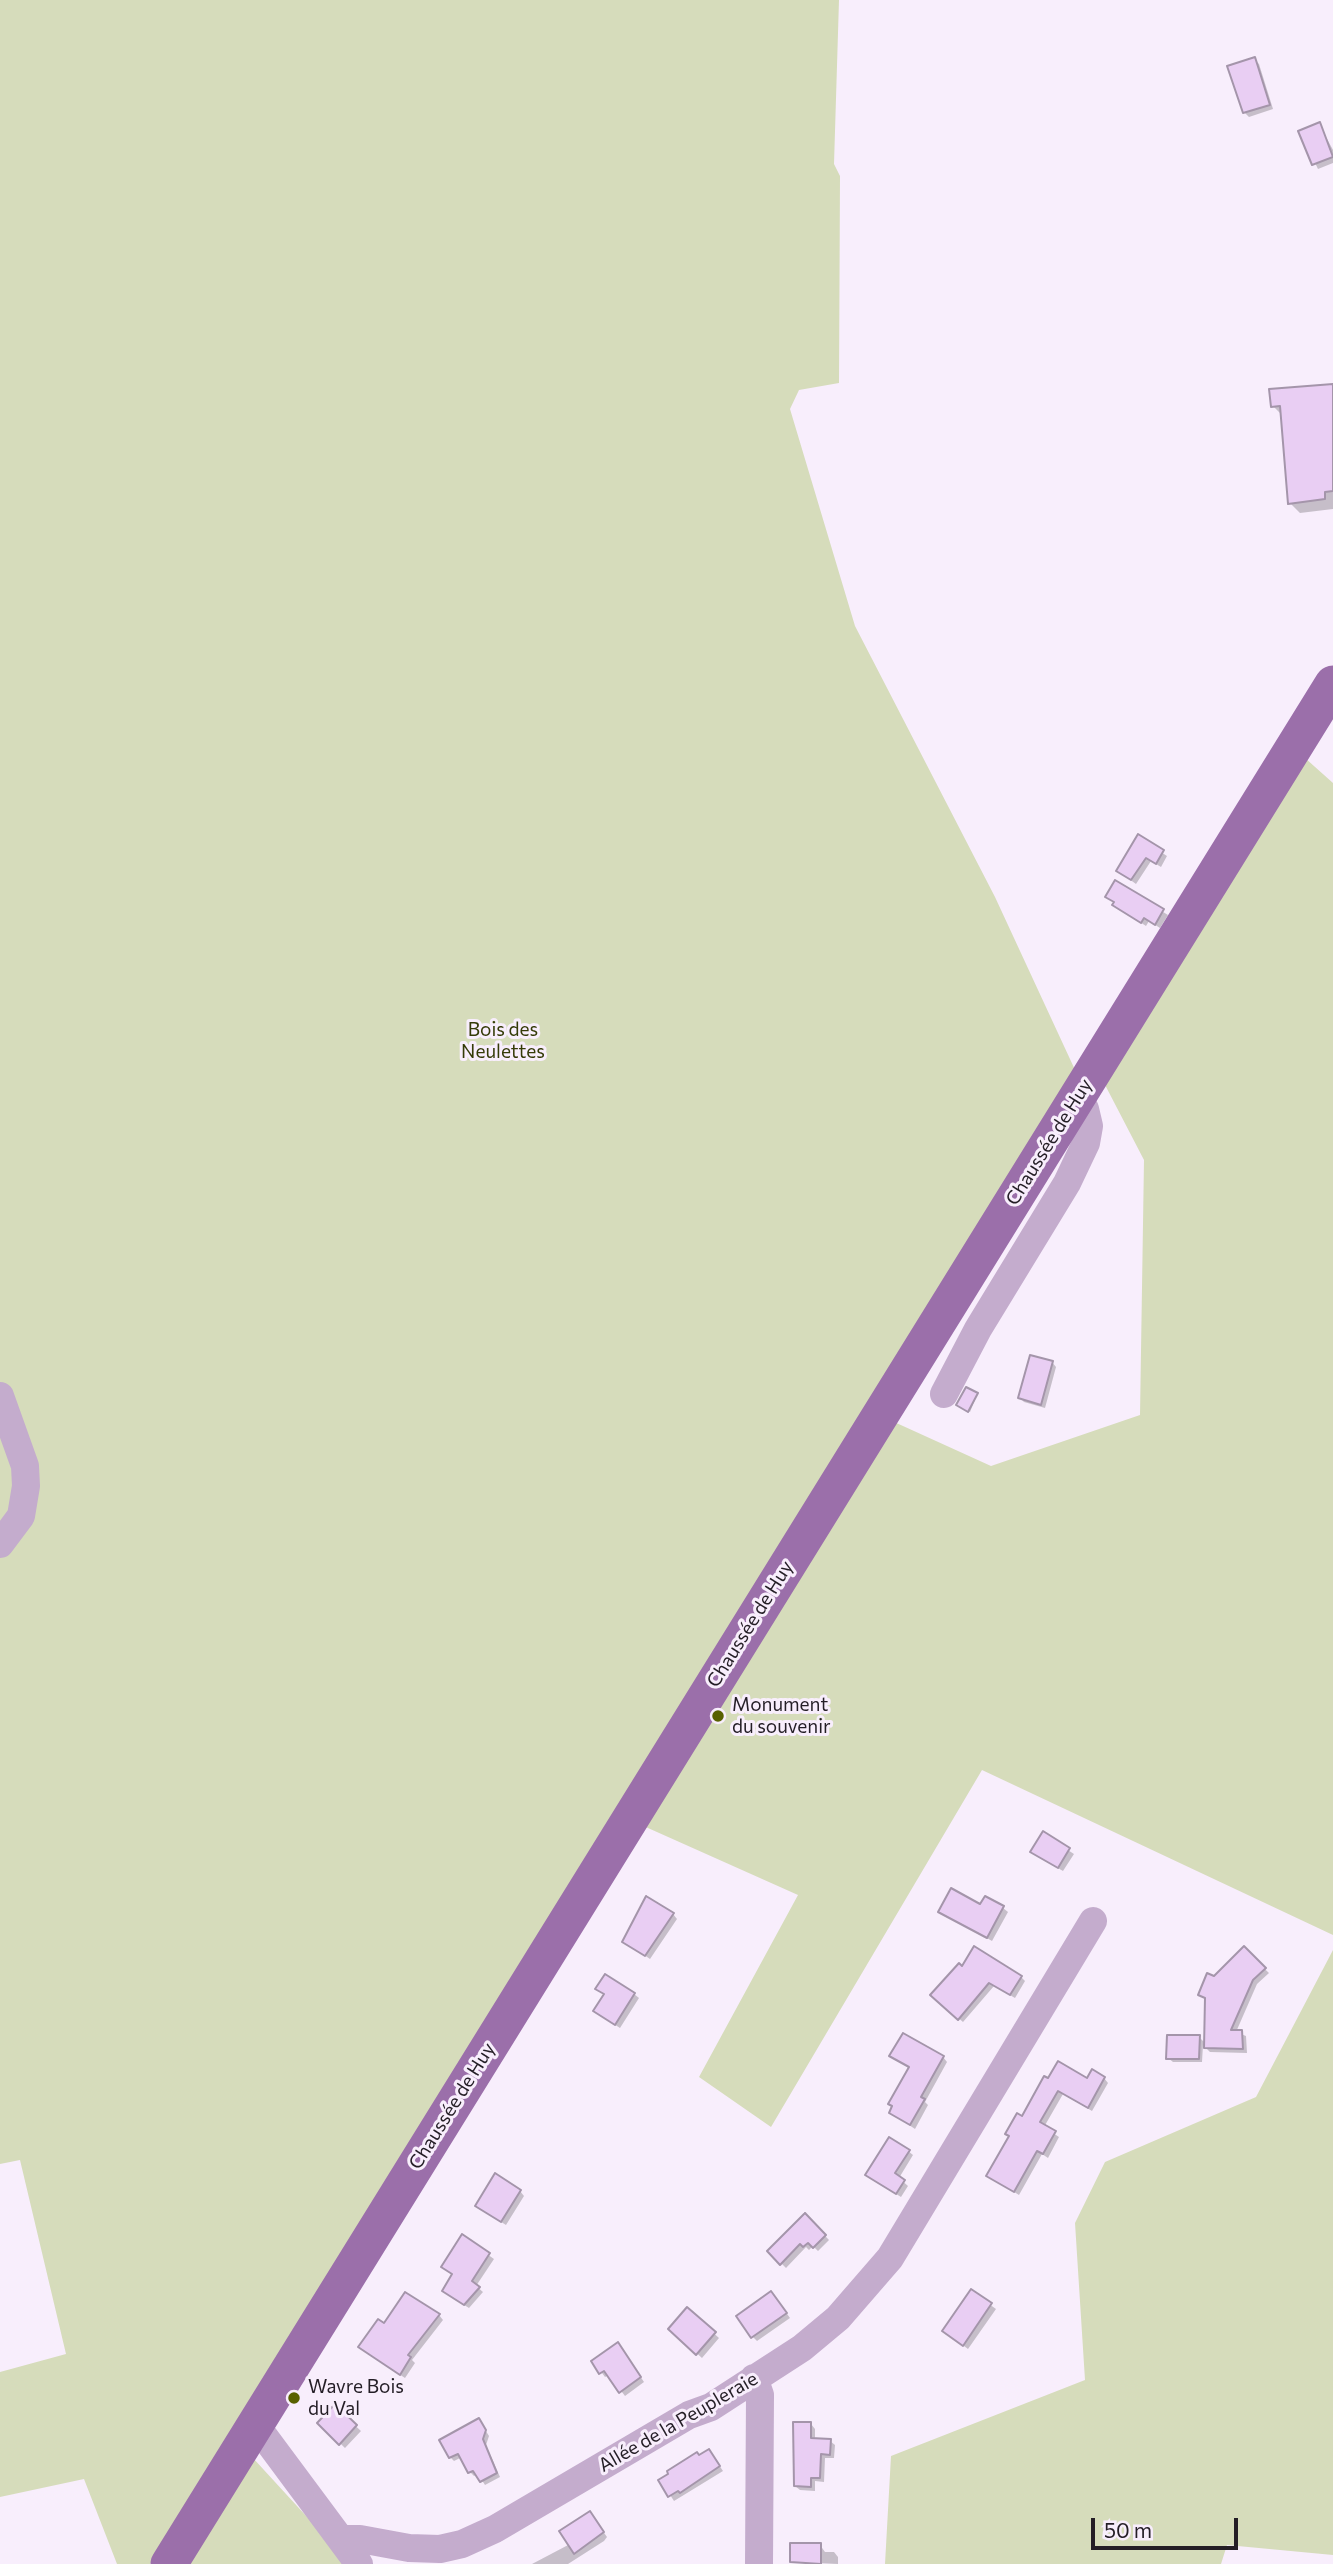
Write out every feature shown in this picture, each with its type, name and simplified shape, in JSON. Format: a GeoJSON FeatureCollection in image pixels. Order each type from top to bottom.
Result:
{"type":"FeatureCollection","features":[{"type":"Feature","properties":{"kind":"main road","name":"Chaussée de Huy"},"geometry":{"type":"LineString","coordinates":[[169,2564],[1333,684]]}},
{"type":"Feature","properties":{"kind":"street"},"geometry":{"type":"LineString","coordinates":[[944,1394],[978,1329],[1067,1183],[1086,1143],[1089,1126],[1085,1109],[1077,1098]]}},
{"type":"Feature","properties":{"kind":"street"},"geometry":{"type":"LineString","coordinates":[[0,1396],[25,1466],[23,1505],[16,1525],[0,1544]]}},
{"type":"Feature","properties":{"kind":"street","name":"Allée de la Peupleraie"},"geometry":{"type":"LineString","coordinates":[[342,2539],[360,2539],[409,2548],[440,2549],[462,2544],[495,2529],[660,2431],[711,2407],[802,2348],[838,2318],[890,2258],[1093,1921]]}},
{"type":"Feature","properties":{"kind":"street"},"geometry":{"type":"LineString","coordinates":[[754,2378],[760,2395],[759,2564]]}},
{"type":"Feature","properties":{"kind":"street"},"geometry":{"type":"LineString","coordinates":[[255,2424],[359,2564]]}},
{"type":"Feature","properties":{"kind":"green space","name":"Bois des Neulettes"},"geometry":{"type":"Polygon","coordinates":[[[0,0],[839,0],[834,164],[840,176],[839,383],[799,390],[790,409],[855,626],[995,897],[1076,1072],[150,2564],[117,2564],[84,2479],[0,2497],[0,2372],[66,2354],[20,2160],[0,2164],[0,0]]]}},
{"type":"Feature","properties":{"kind":"green space"},"geometry":{"type":"Polygon","coordinates":[[[1305,758],[1333,783],[1333,1935],[982,1770],[771,2127],[699,2077],[798,1895],[639,1824],[892,1421],[991,1466],[1140,1415],[1144,1160],[1103,1081],[1305,758]]]}},
{"type":"Feature","properties":{"kind":"green space"},"geometry":{"type":"Polygon","coordinates":[[[1333,1950],[1333,2555],[1227,2545],[1221,2564],[885,2564],[891,2456],[1085,2380],[1075,2223],[1105,2162],[1256,2097],[1333,1950]]]}},
{"type":"Feature","properties":{"kind":"green space"},"geometry":{"type":"Polygon","coordinates":[[[253,2458],[330,2542],[345,2564],[185,2564],[253,2458]]]}},
{"type":"Feature","properties":{"kind":"building"},"geometry":{"type":"Polygon","coordinates":[[[1255,57],[1270,105],[1243,113],[1227,66],[1255,57]]]}},
{"type":"Feature","properties":{"kind":"building"},"geometry":{"type":"Polygon","coordinates":[[[1320,122],[1333,157],[1312,165],[1298,131],[1320,122]]]}},
{"type":"Feature","properties":{"kind":"building"},"geometry":{"type":"Polygon","coordinates":[[[1333,384],[1333,491],[1325,492],[1325,499],[1288,504],[1280,406],[1271,407],[1269,389],[1333,384]]]}},
{"type":"Feature","properties":{"kind":"building"},"geometry":{"type":"Polygon","coordinates":[[[1138,834],[1164,850],[1156,864],[1146,858],[1131,880],[1116,871],[1138,834]]]}},
{"type":"Feature","properties":{"kind":"building"},"geometry":{"type":"Polygon","coordinates":[[[1115,880],[1164,909],[1155,925],[1144,918],[1141,923],[1112,905],[1114,902],[1105,897],[1115,880]]]}},
{"type":"Feature","properties":{"kind":"building"},"geometry":{"type":"Polygon","coordinates":[[[1030,1355],[1053,1361],[1041,1405],[1018,1398],[1030,1355]]]}},
{"type":"Feature","properties":{"kind":"building"},"geometry":{"type":"Polygon","coordinates":[[[966,1387],[978,1393],[968,1412],[956,1405],[966,1387]]]}},
{"type":"Feature","properties":{"kind":"building"},"geometry":{"type":"Polygon","coordinates":[[[1043,1831],[1070,1848],[1058,1868],[1030,1852],[1043,1831]]]}},
{"type":"Feature","properties":{"kind":"building"},"geometry":{"type":"Polygon","coordinates":[[[951,1888],[980,1904],[985,1896],[1004,1906],[987,1938],[938,1912],[951,1888]]]}},
{"type":"Feature","properties":{"kind":"building"},"geometry":{"type":"Polygon","coordinates":[[[646,1896],[674,1913],[645,1956],[622,1942],[646,1896]]]}},
{"type":"Feature","properties":{"kind":"building"},"geometry":{"type":"Polygon","coordinates":[[[974,1946],[1022,1976],[1010,1995],[989,1983],[958,2020],[930,1995],[959,1963],[962,1966],[974,1946]]]}},
{"type":"Feature","properties":{"kind":"building"},"geometry":{"type":"Polygon","coordinates":[[[1244,1946],[1266,1968],[1253,1980],[1231,2030],[1242,2030],[1243,2049],[1204,2048],[1205,1998],[1198,1995],[1207,1973],[1214,1976],[1244,1946]]]}},
{"type":"Feature","properties":{"kind":"building"},"geometry":{"type":"Polygon","coordinates":[[[605,1974],[635,1993],[615,2025],[593,2011],[604,1994],[595,1989],[605,1974]]]}},
{"type":"Feature","properties":{"kind":"building"},"geometry":{"type":"Polygon","coordinates":[[[903,2033],[944,2056],[921,2097],[925,2099],[910,2125],[889,2113],[892,2106],[888,2104],[909,2067],[889,2056],[903,2033]]]}},
{"type":"Feature","properties":{"kind":"building"},"geometry":{"type":"Polygon","coordinates":[[[1167,2035],[1200,2035],[1199,2059],[1166,2059],[1167,2035]]]}},
{"type":"Feature","properties":{"kind":"building"},"geometry":{"type":"Polygon","coordinates":[[[1058,2061],[1087,2078],[1092,2069],[1105,2077],[1088,2108],[1058,2091],[1040,2122],[1056,2131],[1043,2154],[1037,2151],[1014,2192],[986,2176],[1009,2136],[1005,2134],[1017,2113],[1022,2116],[1044,2076],[1048,2078],[1058,2061]]]}},
{"type":"Feature","properties":{"kind":"building"},"geometry":{"type":"Polygon","coordinates":[[[889,2137],[910,2150],[895,2173],[905,2180],[896,2194],[865,2175],[889,2137]]]}},
{"type":"Feature","properties":{"kind":"building"},"geometry":{"type":"Polygon","coordinates":[[[495,2173],[521,2190],[501,2222],[475,2206],[495,2173]]]}},
{"type":"Feature","properties":{"kind":"building"},"geometry":{"type":"Polygon","coordinates":[[[805,2213],[826,2235],[813,2248],[808,2243],[803,2247],[800,2244],[780,2265],[767,2251],[805,2213]]]}},
{"type":"Feature","properties":{"kind":"building"},"geometry":{"type":"Polygon","coordinates":[[[462,2234],[490,2253],[472,2281],[480,2287],[464,2305],[442,2291],[452,2274],[441,2267],[462,2234]]]}},
{"type":"Feature","properties":{"kind":"building"},"geometry":{"type":"Polygon","coordinates":[[[971,2289],[992,2303],[963,2346],[942,2331],[971,2289]]]}},
{"type":"Feature","properties":{"kind":"building"},"geometry":{"type":"Polygon","coordinates":[[[771,2291],[787,2313],[751,2338],[736,2316],[771,2291]]]}},
{"type":"Feature","properties":{"kind":"building"},"geometry":{"type":"Polygon","coordinates":[[[405,2292],[440,2314],[408,2355],[411,2357],[400,2375],[358,2347],[378,2319],[384,2323],[405,2292]]]}},
{"type":"Feature","properties":{"kind":"building"},"geometry":{"type":"Polygon","coordinates":[[[687,2307],[716,2332],[696,2355],[668,2329],[687,2307]]]}},
{"type":"Feature","properties":{"kind":"building"},"geometry":{"type":"Polygon","coordinates":[[[618,2342],[641,2377],[619,2393],[604,2371],[599,2374],[591,2361],[618,2342]]]}},
{"type":"Feature","properties":{"kind":"building"},"geometry":{"type":"Polygon","coordinates":[[[335,2404],[357,2425],[339,2445],[317,2423],[335,2404]]]}},
{"type":"Feature","properties":{"kind":"building"},"geometry":{"type":"Polygon","coordinates":[[[479,2418],[486,2430],[483,2439],[497,2473],[480,2482],[473,2471],[468,2473],[458,2454],[449,2458],[439,2440],[479,2418]]]}},
{"type":"Feature","properties":{"kind":"building"},"geometry":{"type":"Polygon","coordinates":[[[793,2422],[811,2422],[811,2438],[831,2439],[830,2455],[821,2454],[820,2478],[811,2478],[811,2487],[794,2486],[793,2422]]]}},
{"type":"Feature","properties":{"kind":"building"},"geometry":{"type":"Polygon","coordinates":[[[709,2449],[720,2466],[680,2493],[678,2491],[668,2497],[658,2480],[697,2452],[699,2455],[709,2449]]]}},
{"type":"Feature","properties":{"kind":"building"},"geometry":{"type":"Polygon","coordinates":[[[590,2511],[604,2532],[574,2554],[559,2531],[590,2511]]]}},
{"type":"Feature","properties":{"kind":"building"},"geometry":{"type":"Polygon","coordinates":[[[790,2543],[821,2543],[821,2564],[790,2562],[790,2543]]]}},
{"type":"Feature","properties":{"kind":"place","name":"Monument du souvenir"},"geometry":{"type":"Point","coordinates":[718,1716]}},
{"type":"Feature","properties":{"kind":"place","name":"Wavre Bois du Val"},"geometry":{"type":"Point","coordinates":[294,2398]}}]}
